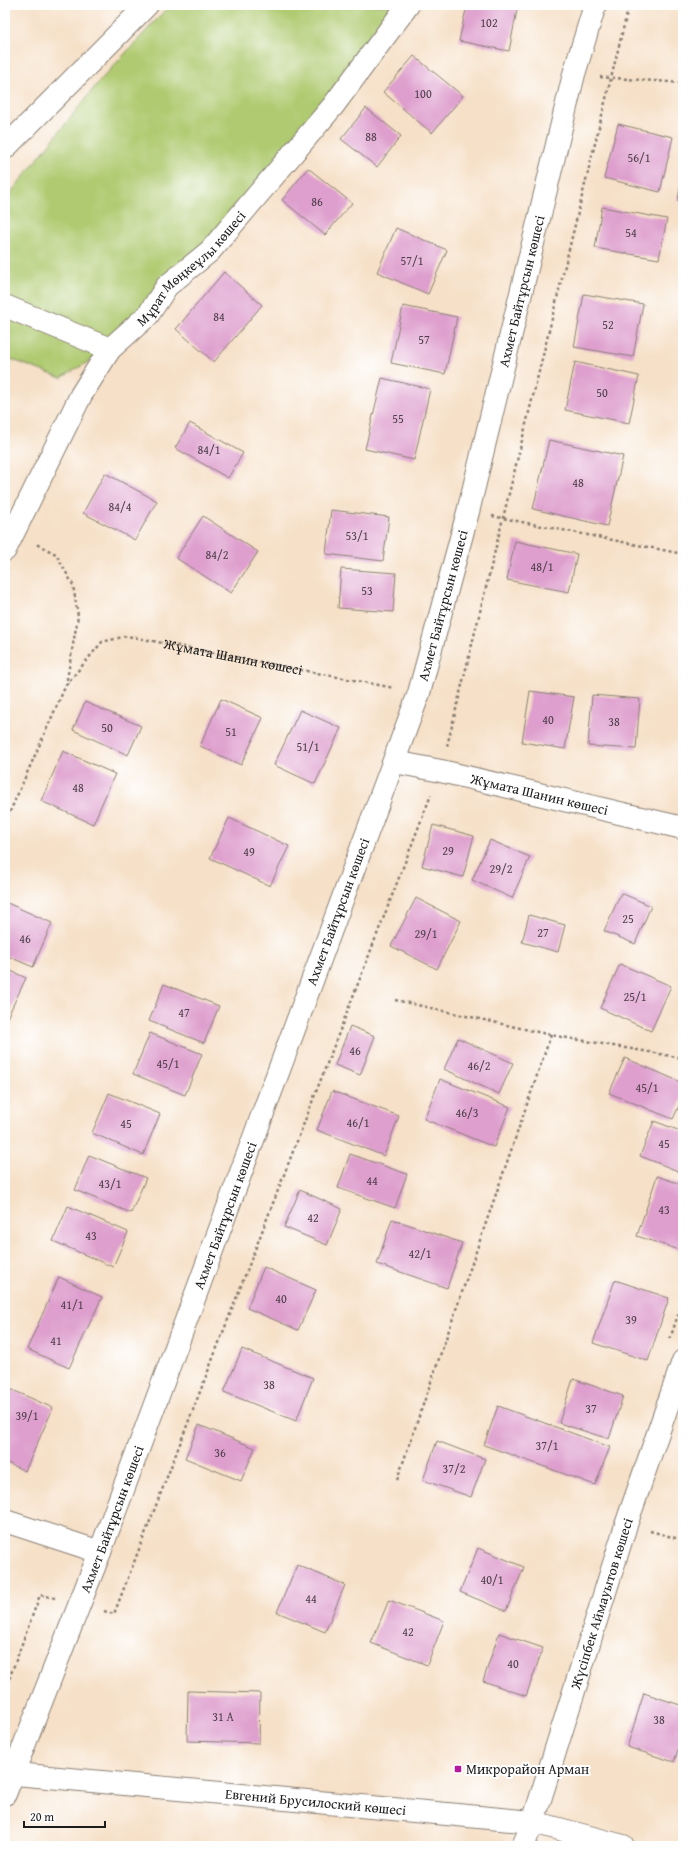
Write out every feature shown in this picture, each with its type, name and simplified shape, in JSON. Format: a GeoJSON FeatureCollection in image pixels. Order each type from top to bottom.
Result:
{"type":"FeatureCollection","features":[{"type":"Feature","properties":{"kind":"street"},"geometry":{"type":"LineString","coordinates":[[5,148],[147,5]]}},
{"type":"Feature","properties":{"kind":"street","name":"Мұрат Мөңкеұлы көшесі"},"geometry":{"type":"LineString","coordinates":[[9,541],[81,395],[110,349],[148,315],[167,286],[210,251],[333,106],[408,5]]}},
{"type":"Feature","properties":{"kind":"street","name":"Ахмет Байтұрсын көшесі"},"geometry":{"type":"LineString","coordinates":[[8,1781],[100,1552],[420,693],[468,512],[574,74],[596,5]]}},
{"type":"Feature","properties":{"kind":"street"},"geometry":{"type":"LineString","coordinates":[[5,306],[110,349]]}},
{"type":"Feature","properties":{"kind":"street","name":"Жұмата Шанин көшесі"},"geometry":{"type":"LineString","coordinates":[[395,762],[441,771],[683,828]]}},
{"type":"Feature","properties":{"kind":"street","name":"Жүсіпбек Аймауытов көшесі"},"geometry":{"type":"LineString","coordinates":[[523,1846],[533,1822],[626,1525],[683,1362]]}},
{"type":"Feature","properties":{"kind":"street"},"geometry":{"type":"LineString","coordinates":[[5,1521],[100,1552]]}},
{"type":"Feature","properties":{"kind":"street","name":"Евгений Брусилоский көшесі"},"geometry":{"type":"LineString","coordinates":[[8,1781],[533,1822],[623,1846]]}},
{"type":"Feature","properties":{"kind":"path"},"geometry":{"type":"LineString","coordinates":[[574,74],[609,79],[683,83]]}},
{"type":"Feature","properties":{"kind":"path"},"geometry":{"type":"LineString","coordinates":[[468,512],[683,554]]}},
{"type":"Feature","properties":{"kind":"path"},"geometry":{"type":"LineString","coordinates":[[5,823],[66,684],[78,616],[73,586],[56,554],[9,541]]}},
{"type":"Feature","properties":{"kind":"path","name":"Жұмата Шанин көшесі"},"geometry":{"type":"LineString","coordinates":[[66,684],[102,642],[127,636],[420,693]]}},
{"type":"Feature","properties":{"kind":"path"},"geometry":{"type":"LineString","coordinates":[[395,1000],[551,1035],[683,1058]]}},
{"type":"Feature","properties":{"kind":"path"},"geometry":{"type":"LineString","coordinates":[[397,1480],[551,1035]]}},
{"type":"Feature","properties":{"kind":"path"},"geometry":{"type":"LineString","coordinates":[[626,1525],[683,1540]]}},
{"type":"Feature","properties":{"kind":"green space"},"geometry":{"type":"Polygon","coordinates":[[[170,5],[408,5],[333,106],[110,349],[61,378],[5,357],[5,200],[97,84],[170,5]]]}},
{"type":"Feature","properties":{"kind":"building"},"geometry":{"type":"Polygon","coordinates":[[[467,5],[518,5],[509,51],[459,41],[467,5]]]}},
{"type":"Feature","properties":{"kind":"building"},"geometry":{"type":"Polygon","coordinates":[[[414,56],[463,96],[432,133],[383,92],[414,56]]]}},
{"type":"Feature","properties":{"kind":"building"},"geometry":{"type":"Polygon","coordinates":[[[366,108],[401,136],[377,167],[341,139],[366,108]]]}},
{"type":"Feature","properties":{"kind":"building"},"geometry":{"type":"Polygon","coordinates":[[[618,124],[673,137],[660,192],[604,178],[618,124]]]}},
{"type":"Feature","properties":{"kind":"building"},"geometry":{"type":"Polygon","coordinates":[[[308,168],[352,203],[325,235],[282,200],[308,168]]]}},
{"type":"Feature","properties":{"kind":"building"},"geometry":{"type":"Polygon","coordinates":[[[682,175],[683,201],[678,201],[682,175]]]}},
{"type":"Feature","properties":{"kind":"building"},"geometry":{"type":"Polygon","coordinates":[[[602,207],[667,219],[659,259],[595,248],[602,207]]]}},
{"type":"Feature","properties":{"kind":"building"},"geometry":{"type":"Polygon","coordinates":[[[396,228],[447,250],[428,294],[377,272],[396,228]]]}},
{"type":"Feature","properties":{"kind":"building"},"geometry":{"type":"Polygon","coordinates":[[[224,272],[262,305],[214,362],[176,329],[224,272]]]}},
{"type":"Feature","properties":{"kind":"building"},"geometry":{"type":"Polygon","coordinates":[[[584,294],[643,304],[633,357],[574,347],[584,294]]]}},
{"type":"Feature","properties":{"kind":"building"},"geometry":{"type":"Polygon","coordinates":[[[403,306],[457,317],[445,374],[391,363],[403,306]]]}},
{"type":"Feature","properties":{"kind":"building"},"geometry":{"type":"Polygon","coordinates":[[[575,362],[639,376],[629,423],[565,410],[575,362]]]}},
{"type":"Feature","properties":{"kind":"building"},"geometry":{"type":"Polygon","coordinates":[[[382,378],[430,389],[414,460],[365,449],[382,378]]]}},
{"type":"Feature","properties":{"kind":"building"},"geometry":{"type":"Polygon","coordinates":[[[190,423],[243,453],[228,478],[175,448],[190,423]]]}},
{"type":"Feature","properties":{"kind":"building"},"geometry":{"type":"Polygon","coordinates":[[[549,440],[623,456],[607,526],[533,509],[549,440]]]}},
{"type":"Feature","properties":{"kind":"building"},"geometry":{"type":"Polygon","coordinates":[[[105,473],[157,501],[135,540],[83,513],[105,473]]]}},
{"type":"Feature","properties":{"kind":"building"},"geometry":{"type":"Polygon","coordinates":[[[331,510],[389,517],[383,561],[326,554],[331,510]]]}},
{"type":"Feature","properties":{"kind":"building"},"geometry":{"type":"Polygon","coordinates":[[[203,516],[258,552],[231,593],[176,558],[203,516]]]}},
{"type":"Feature","properties":{"kind":"building"},"geometry":{"type":"Polygon","coordinates":[[[515,541],[577,554],[569,592],[507,580],[515,541]]]}},
{"type":"Feature","properties":{"kind":"building"},"geometry":{"type":"Polygon","coordinates":[[[341,569],[396,573],[393,612],[338,608],[341,569]]]}},
{"type":"Feature","properties":{"kind":"building"},"geometry":{"type":"Polygon","coordinates":[[[530,691],[574,697],[565,749],[522,742],[530,691]]]}},
{"type":"Feature","properties":{"kind":"building"},"geometry":{"type":"Polygon","coordinates":[[[592,695],[640,699],[636,749],[588,746],[592,695]]]}},
{"type":"Feature","properties":{"kind":"building"},"geometry":{"type":"Polygon","coordinates":[[[221,699],[263,718],[241,765],[200,746],[221,699]]]}},
{"type":"Feature","properties":{"kind":"building"},"geometry":{"type":"Polygon","coordinates":[[[85,702],[141,726],[128,755],[73,730],[85,702]]]}},
{"type":"Feature","properties":{"kind":"building"},"geometry":{"type":"Polygon","coordinates":[[[300,710],[341,728],[315,784],[274,765],[300,710]]]}},
{"type":"Feature","properties":{"kind":"building"},"geometry":{"type":"Polygon","coordinates":[[[63,751],[115,774],[93,824],[41,801],[63,751]]]}},
{"type":"Feature","properties":{"kind":"building"},"geometry":{"type":"Polygon","coordinates":[[[229,818],[289,846],[270,886],[210,858],[229,818]]]}},
{"type":"Feature","properties":{"kind":"building"},"geometry":{"type":"Polygon","coordinates":[[[433,825],[474,836],[463,877],[422,866],[433,825]]]}},
{"type":"Feature","properties":{"kind":"building"},"geometry":{"type":"Polygon","coordinates":[[[490,840],[530,857],[512,898],[472,880],[490,840]]]}},
{"type":"Feature","properties":{"kind":"building"},"geometry":{"type":"Polygon","coordinates":[[[621,893],[651,906],[635,944],[604,931],[621,893]]]}},
{"type":"Feature","properties":{"kind":"building"},"geometry":{"type":"Polygon","coordinates":[[[416,898],[461,921],[437,969],[391,946],[416,898]]]}},
{"type":"Feature","properties":{"kind":"building"},"geometry":{"type":"Polygon","coordinates":[[[5,902],[52,923],[33,967],[5,955],[5,902]]]}},
{"type":"Feature","properties":{"kind":"building"},"geometry":{"type":"Polygon","coordinates":[[[529,915],[565,925],[558,952],[522,942],[529,915]]]}},
{"type":"Feature","properties":{"kind":"building"},"geometry":{"type":"Polygon","coordinates":[[[620,964],[671,986],[651,1031],[600,1008],[620,964]]]}},
{"type":"Feature","properties":{"kind":"building"},"geometry":{"type":"Polygon","coordinates":[[[5,968],[26,978],[7,1018],[5,1017],[5,968]]]}},
{"type":"Feature","properties":{"kind":"building"},"geometry":{"type":"Polygon","coordinates":[[[164,984],[219,1006],[204,1043],[149,1021],[164,984]]]}},
{"type":"Feature","properties":{"kind":"building"},"geometry":{"type":"Polygon","coordinates":[[[350,1026],[375,1036],[360,1075],[335,1065],[350,1026]]]}},
{"type":"Feature","properties":{"kind":"building"},"geometry":{"type":"Polygon","coordinates":[[[150,1033],[202,1054],[185,1095],[133,1074],[150,1033]]]}},
{"type":"Feature","properties":{"kind":"building"},"geometry":{"type":"Polygon","coordinates":[[[458,1038],[513,1063],[499,1094],[444,1069],[458,1038]]]}},
{"type":"Feature","properties":{"kind":"building"},"geometry":{"type":"Polygon","coordinates":[[[625,1058],[683,1083],[683,1097],[673,1119],[609,1093],[625,1058]]]}},
{"type":"Feature","properties":{"kind":"building"},"geometry":{"type":"Polygon","coordinates":[[[440,1079],[510,1107],[494,1147],[424,1119],[440,1079]]]}},
{"type":"Feature","properties":{"kind":"building"},"geometry":{"type":"Polygon","coordinates":[[[332,1091],[399,1116],[384,1156],[317,1130],[332,1091]]]}},
{"type":"Feature","properties":{"kind":"building"},"geometry":{"type":"Polygon","coordinates":[[[109,1093],[160,1114],[143,1155],[92,1133],[109,1093]]]}},
{"type":"Feature","properties":{"kind":"building"},"geometry":{"type":"Polygon","coordinates":[[[654,1121],[683,1132],[683,1173],[640,1156],[654,1121]]]}},
{"type":"Feature","properties":{"kind":"building"},"geometry":{"type":"Polygon","coordinates":[[[350,1154],[407,1174],[395,1208],[338,1188],[350,1154]]]}},
{"type":"Feature","properties":{"kind":"building"},"geometry":{"type":"Polygon","coordinates":[[[89,1155],[146,1178],[131,1213],[75,1190],[89,1155]]]}},
{"type":"Feature","properties":{"kind":"building"},"geometry":{"type":"Polygon","coordinates":[[[657,1176],[683,1185],[683,1238],[679,1250],[637,1236],[657,1176]]]}},
{"type":"Feature","properties":{"kind":"building"},"geometry":{"type":"Polygon","coordinates":[[[300,1190],[342,1209],[327,1245],[284,1227],[300,1190]]]}},
{"type":"Feature","properties":{"kind":"building"},"geometry":{"type":"Polygon","coordinates":[[[68,1206],[128,1232],[113,1267],[53,1241],[68,1206]]]}},
{"type":"Feature","properties":{"kind":"building"},"geometry":{"type":"Polygon","coordinates":[[[392,1219],[462,1243],[447,1288],[377,1264],[392,1219]]]}},
{"type":"Feature","properties":{"kind":"building"},"geometry":{"type":"Polygon","coordinates":[[[264,1267],[316,1290],[298,1330],[247,1308],[264,1267]]]}},
{"type":"Feature","properties":{"kind":"building"},"geometry":{"type":"Polygon","coordinates":[[[59,1277],[102,1297],[69,1368],[27,1349],[59,1277]]]}},
{"type":"Feature","properties":{"kind":"building"},"geometry":{"type":"Polygon","coordinates":[[[615,1280],[669,1298],[648,1361],[593,1343],[615,1280]]]}},
{"type":"Feature","properties":{"kind":"building"},"geometry":{"type":"Polygon","coordinates":[[[242,1349],[313,1378],[296,1421],[224,1392],[242,1349]]]}},
{"type":"Feature","properties":{"kind":"building"},"geometry":{"type":"Polygon","coordinates":[[[573,1379],[623,1396],[609,1439],[559,1423],[573,1379]]]}},
{"type":"Feature","properties":{"kind":"building"},"geometry":{"type":"Polygon","coordinates":[[[8,1388],[53,1408],[25,1471],[5,1462],[5,1395],[8,1388]]]}},
{"type":"Feature","properties":{"kind":"building"},"geometry":{"type":"Polygon","coordinates":[[[498,1406],[610,1447],[595,1485],[484,1445],[498,1406]]]}},
{"type":"Feature","properties":{"kind":"building"},"geometry":{"type":"Polygon","coordinates":[[[199,1425],[255,1448],[241,1481],[185,1458],[199,1425]]]}},
{"type":"Feature","properties":{"kind":"building"},"geometry":{"type":"Polygon","coordinates":[[[437,1441],[485,1459],[471,1497],[423,1480],[437,1441]]]}},
{"type":"Feature","properties":{"kind":"building"},"geometry":{"type":"Polygon","coordinates":[[[478,1548],[524,1567],[506,1611],[460,1592],[478,1548]]]}},
{"type":"Feature","properties":{"kind":"building"},"geometry":{"type":"Polygon","coordinates":[[[297,1565],[345,1585],[325,1632],[277,1612],[297,1565]]]}},
{"type":"Feature","properties":{"kind":"building"},"geometry":{"type":"Polygon","coordinates":[[[389,1600],[444,1621],[427,1665],[371,1643],[389,1600]]]}},
{"type":"Feature","properties":{"kind":"building"},"geometry":{"type":"Polygon","coordinates":[[[499,1633],[543,1648],[526,1696],[483,1681],[499,1633]]]}},
{"type":"Feature","properties":{"kind":"building"},"geometry":{"type":"Polygon","coordinates":[[[188,1691],[260,1693],[259,1743],[187,1741],[188,1691]]]}},
{"type":"Feature","properties":{"kind":"building"},"geometry":{"type":"Polygon","coordinates":[[[644,1693],[683,1706],[683,1735],[674,1762],[627,1747],[644,1693]]]}},
{"type":"Feature","properties":{"kind":"place","name":"Микрорайон Арман"},"geometry":{"type":"Point","coordinates":[458,1769]}}]}
